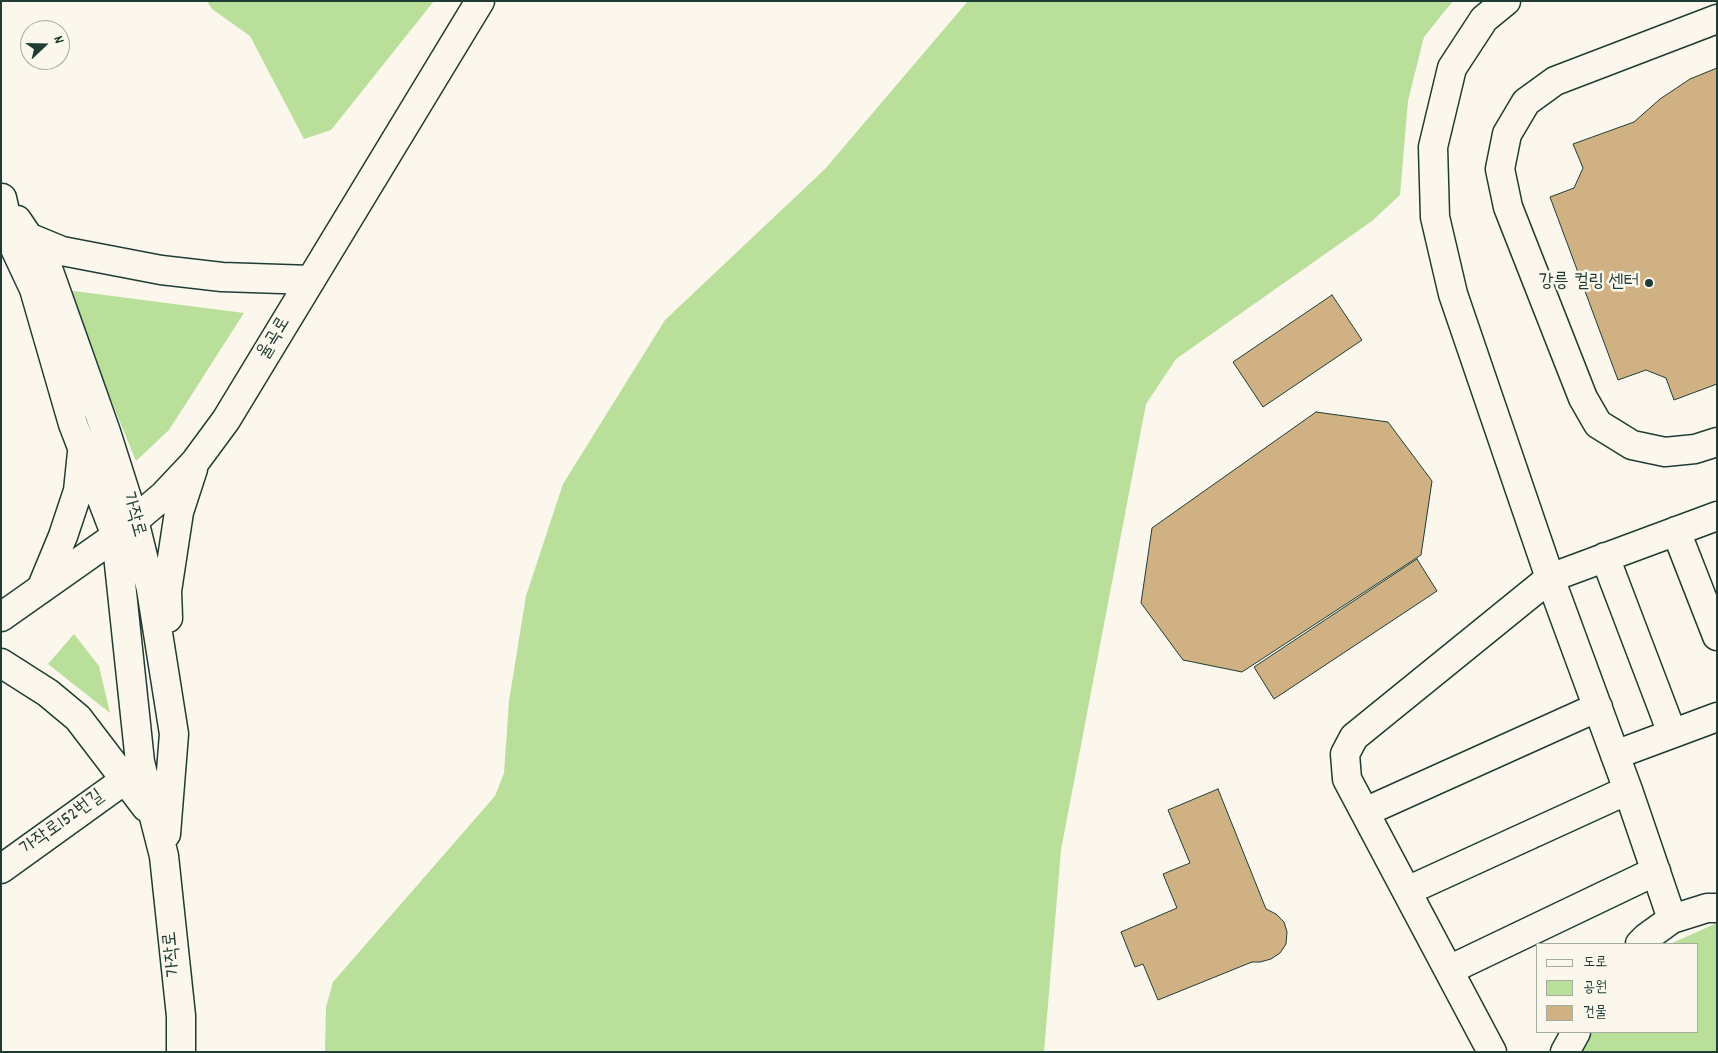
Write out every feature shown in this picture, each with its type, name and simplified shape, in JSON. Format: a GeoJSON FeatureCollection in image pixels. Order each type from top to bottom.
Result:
{"type":"FeatureCollection","features":[{"type":"Feature","properties":{"kind":"street","name":"율곡로"},"geometry":{"type":"LineString","coordinates":[[1,618],[125,528],[163,496],[195,462],[226,420],[480,1]]}},
{"type":"Feature","properties":{"kind":"street"},"geometry":{"type":"LineString","coordinates":[[1506,1],[1484,20],[1452,68],[1433,147],[1435,217],[1453,294],[1550,578],[1628,790],[1672,918]]}},
{"type":"Feature","properties":{"kind":"street"},"geometry":{"type":"LineString","coordinates":[[1712,13],[1556,81],[1526,102],[1507,134],[1500,169],[1508,207],[1583,398],[1598,424],[1632,446],[1665,452],[1695,449],[1717,442]]}},
{"type":"Feature","properties":{"kind":"street","name":"가작로"},"geometry":{"type":"LineString","coordinates":[[1,198],[46,263],[106,432],[125,528],[140,762],[164,856],[181,1016],[181,1052]]}},
{"type":"Feature","properties":{"kind":"street","name":"가작로"},"geometry":{"type":"LineString","coordinates":[[1,198],[12,242],[34,289],[73,424],[82,448],[125,528],[151,589],[174,734],[164,856]]}},
{"type":"Feature","properties":{"kind":"street"},"geometry":{"type":"LineString","coordinates":[[28,237],[62,251],[161,270],[222,277],[311,280]]}},
{"type":"Feature","properties":{"kind":"street"},"geometry":{"type":"LineString","coordinates":[[41,589],[63,536],[78,491],[82,448]]}},
{"type":"Feature","properties":{"kind":"street"},"geometry":{"type":"LineString","coordinates":[[174,734],[167,592],[178,512],[195,462]]}},
{"type":"Feature","properties":{"kind":"street"},"geometry":{"type":"LineString","coordinates":[[1492,1052],[1347,779],[1345,754],[1354,737],[1550,578],[1717,516]]}},
{"type":"Feature","properties":{"kind":"street"},"geometry":{"type":"LineString","coordinates":[[1676,531],[1717,636]]}},
{"type":"Feature","properties":{"kind":"street"},"geometry":{"type":"LineString","coordinates":[[1605,557],[1672,733]]}},
{"type":"Feature","properties":{"kind":"street"},"geometry":{"type":"LineString","coordinates":[[1,663],[48,692],[78,718],[126,779],[155,820]]}},
{"type":"Feature","properties":{"kind":"street"},"geometry":{"type":"LineString","coordinates":[[1365,812],[1598,707]]}},
{"type":"Feature","properties":{"kind":"street"},"geometry":{"type":"LineString","coordinates":[[1615,755],[1717,717]]}},
{"type":"Feature","properties":{"kind":"street","name":"가작로152번길"},"geometry":{"type":"LineString","coordinates":[[1,870],[126,779]]}},
{"type":"Feature","properties":{"kind":"street"},"geometry":{"type":"LineString","coordinates":[[1407,891],[1628,790]]}},
{"type":"Feature","properties":{"kind":"street"},"geometry":{"type":"LineString","coordinates":[[1449,970],[1656,871]]}},
{"type":"Feature","properties":{"kind":"street"},"geometry":{"type":"LineString","coordinates":[[1641,943],[1672,918],[1707,908],[1717,908]]}},
{"type":"Feature","properties":{"kind":"street"},"geometry":{"type":"LineString","coordinates":[[1566,1052],[1576,1033]]}},
{"type":"Feature","properties":{"kind":"green space"},"geometry":{"type":"Polygon","coordinates":[[[207,1],[434,1],[331,130],[304,139],[250,36],[212,9],[207,1]]]}},
{"type":"Feature","properties":{"kind":"green space"},"geometry":{"type":"Polygon","coordinates":[[[968,1],[1453,1],[1424,37],[1408,101],[1400,195],[1372,221],[1176,359],[1146,404],[1061,850],[1044,1052],[325,1052],[326,1007],[333,982],[495,796],[504,773],[509,701],[526,596],[563,484],[665,320],[825,169],[968,1]]]}},
{"type":"Feature","properties":{"kind":"green space"},"geometry":{"type":"Polygon","coordinates":[[[66,290],[244,313],[169,430],[136,461],[66,290]]]}},
{"type":"Feature","properties":{"kind":"green space"},"geometry":{"type":"Polygon","coordinates":[[[74,634],[99,666],[110,713],[48,664],[74,634]]]}},
{"type":"Feature","properties":{"kind":"green space"},"geometry":{"type":"Polygon","coordinates":[[[1717,923],[1717,1052],[1582,1052],[1592,1033],[1698,1033],[1698,943],[1672,943],[1717,923]]]}},
{"type":"Feature","properties":{"kind":"building","name":"강릉 컬링 센터"},"geometry":{"type":"Polygon","coordinates":[[[1717,68],[1717,384],[1674,400],[1666,378],[1646,370],[1618,380],[1550,197],[1574,188],[1583,168],[1573,144],[1634,122],[1660,99],[1690,79],[1717,68]]]}},
{"type":"Feature","properties":{"kind":"building"},"geometry":{"type":"Polygon","coordinates":[[[1332,295],[1362,340],[1263,407],[1233,362],[1332,295]]]}},
{"type":"Feature","properties":{"kind":"building"},"geometry":{"type":"Polygon","coordinates":[[[1316,412],[1388,422],[1432,481],[1421,555],[1242,672],[1183,660],[1141,603],[1152,528],[1316,412]]]}},
{"type":"Feature","properties":{"kind":"building"},"geometry":{"type":"Polygon","coordinates":[[[1417,559],[1437,591],[1274,699],[1254,667],[1417,559]]]}},
{"type":"Feature","properties":{"kind":"building"},"geometry":{"type":"Polygon","coordinates":[[[1218,789],[1266,909],[1276,914],[1284,922],[1287,932],[1286,944],[1280,953],[1271,959],[1252,962],[1158,1000],[1143,964],[1135,967],[1121,932],[1177,908],[1163,874],[1190,863],[1168,810],[1218,789]]]}},
{"type":"Feature","properties":{"kind":"place","name":"강릉 컬링 센터"},"geometry":{"type":"Point","coordinates":[1649,283]}}]}
